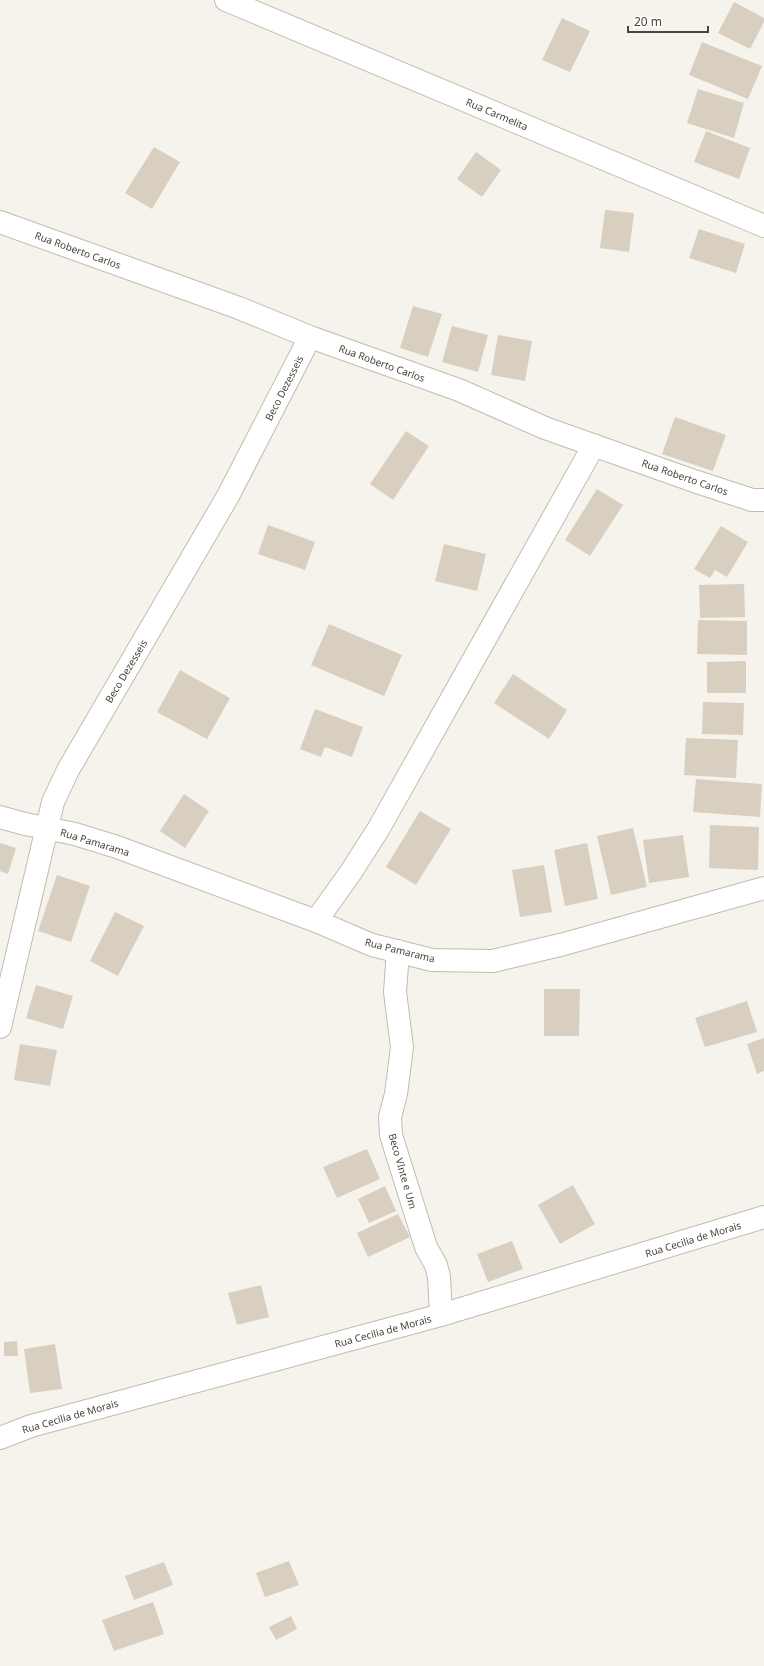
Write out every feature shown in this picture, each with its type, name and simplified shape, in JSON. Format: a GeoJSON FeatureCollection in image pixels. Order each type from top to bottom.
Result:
{"type":"FeatureCollection","features":[{"type":"Feature","properties":{"kind":"street","name":"Rua Carmelita"},"geometry":{"type":"LineString","coordinates":[[228,1],[764,226]]}},
{"type":"Feature","properties":{"kind":"street","name":"Rua Roberto Carlos"},"geometry":{"type":"LineString","coordinates":[[0,222],[239,308],[310,337],[458,390],[545,428],[745,498],[752,500],[764,500]]}},
{"type":"Feature","properties":{"kind":"street","name":"Beco Dezesseis"},"geometry":{"type":"LineString","coordinates":[[0,1027],[53,802],[68,770],[228,496],[310,337]]}},
{"type":"Feature","properties":{"kind":"street"},"geometry":{"type":"LineString","coordinates":[[316,921],[351,872],[379,828],[594,445]]}},
{"type":"Feature","properties":{"kind":"street","name":"Rua Pamarama"},"geometry":{"type":"LineString","coordinates":[[0,817],[24,824],[75,834],[117,847],[316,921],[372,945],[432,960],[494,961],[564,944],[764,888]]}},
{"type":"Feature","properties":{"kind":"street","name":"Beco VInte e Um"},"geometry":{"type":"LineString","coordinates":[[398,951],[395,992],[402,1047],[396,1094],[390,1117],[391,1135],[426,1247],[436,1265],[439,1277],[441,1315]]}},
{"type":"Feature","properties":{"kind":"street","name":"Rua Cecilia de Morais"},"geometry":{"type":"LineString","coordinates":[[2,1431],[31,1426],[441,1315],[764,1217]]}},
{"type":"Feature","properties":{"kind":"building"},"geometry":{"type":"Polygon","coordinates":[[[734,2],[764,18],[764,22],[750,49],[718,33],[734,2]]]}},
{"type":"Feature","properties":{"kind":"building"},"geometry":{"type":"Polygon","coordinates":[[[562,18],[590,31],[570,72],[542,60],[562,18]]]}},
{"type":"Feature","properties":{"kind":"building"},"geometry":{"type":"Polygon","coordinates":[[[702,42],[762,66],[748,99],[689,75],[702,42]]]}},
{"type":"Feature","properties":{"kind":"building"},"geometry":{"type":"Polygon","coordinates":[[[698,89],[744,103],[734,138],[687,123],[698,89]]]}},
{"type":"Feature","properties":{"kind":"building"},"geometry":{"type":"Polygon","coordinates":[[[706,131],[750,148],[739,179],[694,162],[706,131]]]}},
{"type":"Feature","properties":{"kind":"building"},"geometry":{"type":"Polygon","coordinates":[[[154,147],[180,162],[152,209],[125,193],[154,147]]]}},
{"type":"Feature","properties":{"kind":"building"},"geometry":{"type":"Polygon","coordinates":[[[476,152],[501,170],[482,197],[457,179],[476,152]]]}},
{"type":"Feature","properties":{"kind":"building"},"geometry":{"type":"Polygon","coordinates":[[[605,210],[634,213],[629,252],[600,248],[605,210]]]}},
{"type":"Feature","properties":{"kind":"building"},"geometry":{"type":"Polygon","coordinates":[[[699,229],[745,244],[736,273],[689,258],[699,229]]]}},
{"type":"Feature","properties":{"kind":"building"},"geometry":{"type":"Polygon","coordinates":[[[413,306],[442,314],[428,357],[400,348],[413,306]]]}},
{"type":"Feature","properties":{"kind":"building"},"geometry":{"type":"Polygon","coordinates":[[[452,326],[488,335],[478,372],[442,362],[452,326]]]}},
{"type":"Feature","properties":{"kind":"building"},"geometry":{"type":"Polygon","coordinates":[[[498,335],[532,341],[525,381],[491,375],[498,335]]]}},
{"type":"Feature","properties":{"kind":"building"},"geometry":{"type":"Polygon","coordinates":[[[675,417],[726,435],[713,471],[662,454],[675,417]]]}},
{"type":"Feature","properties":{"kind":"building"},"geometry":{"type":"Polygon","coordinates":[[[406,431],[429,446],[393,500],[370,484],[406,431]]]}},
{"type":"Feature","properties":{"kind":"building"},"geometry":{"type":"Polygon","coordinates":[[[597,489],[623,505],[590,556],[565,540],[597,489]]]}},
{"type":"Feature","properties":{"kind":"building"},"geometry":{"type":"Polygon","coordinates":[[[268,525],[315,542],[305,570],[258,554],[268,525]]]}},
{"type":"Feature","properties":{"kind":"building"},"geometry":{"type":"Polygon","coordinates":[[[721,526],[748,542],[727,577],[715,570],[710,578],[694,569],[721,526]]]}},
{"type":"Feature","properties":{"kind":"building"},"geometry":{"type":"Polygon","coordinates":[[[444,544],[486,554],[477,591],[435,581],[444,544]]]}},
{"type":"Feature","properties":{"kind":"building"},"geometry":{"type":"Polygon","coordinates":[[[744,584],[745,617],[700,618],[699,585],[744,584]]]}},
{"type":"Feature","properties":{"kind":"building"},"geometry":{"type":"Polygon","coordinates":[[[698,620],[747,621],[747,655],[697,654],[698,620]]]}},
{"type":"Feature","properties":{"kind":"building"},"geometry":{"type":"Polygon","coordinates":[[[329,624],[402,655],[384,696],[311,665],[329,624]]]}},
{"type":"Feature","properties":{"kind":"building"},"geometry":{"type":"Polygon","coordinates":[[[746,661],[746,693],[707,693],[707,662],[746,661]]]}},
{"type":"Feature","properties":{"kind":"building"},"geometry":{"type":"Polygon","coordinates":[[[180,670],[230,698],[207,739],[157,712],[180,670]]]}},
{"type":"Feature","properties":{"kind":"building"},"geometry":{"type":"Polygon","coordinates":[[[513,674],[567,710],[549,739],[494,703],[513,674]]]}},
{"type":"Feature","properties":{"kind":"building"},"geometry":{"type":"Polygon","coordinates":[[[703,702],[744,703],[743,735],[702,734],[703,702]]]}},
{"type":"Feature","properties":{"kind":"building"},"geometry":{"type":"Polygon","coordinates":[[[315,709],[363,727],[352,757],[325,747],[321,757],[300,749],[315,709]]]}},
{"type":"Feature","properties":{"kind":"building"},"geometry":{"type":"Polygon","coordinates":[[[686,738],[738,740],[736,778],[684,775],[686,738]]]}},
{"type":"Feature","properties":{"kind":"building"},"geometry":{"type":"Polygon","coordinates":[[[696,779],[762,784],[760,817],[693,812],[696,779]]]}},
{"type":"Feature","properties":{"kind":"building"},"geometry":{"type":"Polygon","coordinates":[[[184,794],[209,811],[185,848],[160,831],[184,794]]]}},
{"type":"Feature","properties":{"kind":"building"},"geometry":{"type":"Polygon","coordinates":[[[420,811],[451,829],[416,885],[386,867],[420,811]]]}},
{"type":"Feature","properties":{"kind":"building"},"geometry":{"type":"Polygon","coordinates":[[[710,825],[759,827],[758,870],[709,868],[710,825]]]}},
{"type":"Feature","properties":{"kind":"building"},"geometry":{"type":"Polygon","coordinates":[[[633,828],[647,887],[611,895],[597,836],[633,828]]]}},
{"type":"Feature","properties":{"kind":"building"},"geometry":{"type":"Polygon","coordinates":[[[683,835],[689,877],[649,883],[643,840],[683,835]]]}},
{"type":"Feature","properties":{"kind":"building"},"geometry":{"type":"Polygon","coordinates":[[[0,843],[16,848],[8,874],[0,871],[0,843]]]}},
{"type":"Feature","properties":{"kind":"building"},"geometry":{"type":"Polygon","coordinates":[[[587,843],[598,899],[565,906],[554,850],[587,843]]]}},
{"type":"Feature","properties":{"kind":"building"},"geometry":{"type":"Polygon","coordinates":[[[544,865],[552,912],[520,917],[512,870],[544,865]]]}},
{"type":"Feature","properties":{"kind":"building"},"geometry":{"type":"Polygon","coordinates":[[[57,875],[90,886],[71,942],[38,931],[57,875]]]}},
{"type":"Feature","properties":{"kind":"building"},"geometry":{"type":"Polygon","coordinates":[[[115,912],[144,926],[118,976],[90,961],[115,912]]]}},
{"type":"Feature","properties":{"kind":"building"},"geometry":{"type":"Polygon","coordinates":[[[36,985],[73,996],[63,1029],[26,1018],[36,985]]]}},
{"type":"Feature","properties":{"kind":"building"},"geometry":{"type":"Polygon","coordinates":[[[544,989],[580,989],[579,1036],[544,1036],[544,989]]]}},
{"type":"Feature","properties":{"kind":"building"},"geometry":{"type":"Polygon","coordinates":[[[747,1001],[757,1032],[705,1047],[695,1018],[747,1001]]]}},
{"type":"Feature","properties":{"kind":"building"},"geometry":{"type":"Polygon","coordinates":[[[764,1038],[764,1071],[757,1074],[747,1044],[764,1038]]]}},
{"type":"Feature","properties":{"kind":"building"},"geometry":{"type":"Polygon","coordinates":[[[20,1044],[57,1050],[50,1086],[14,1080],[20,1044]]]}},
{"type":"Feature","properties":{"kind":"building"},"geometry":{"type":"Polygon","coordinates":[[[367,1149],[380,1179],[337,1198],[323,1167],[367,1149]]]}},
{"type":"Feature","properties":{"kind":"building"},"geometry":{"type":"Polygon","coordinates":[[[573,1185],[595,1224],[560,1244],[538,1205],[573,1185]]]}},
{"type":"Feature","properties":{"kind":"building"},"geometry":{"type":"Polygon","coordinates":[[[385,1186],[396,1211],[369,1223],[358,1199],[385,1186]]]}},
{"type":"Feature","properties":{"kind":"building"},"geometry":{"type":"Polygon","coordinates":[[[398,1214],[410,1237],[368,1257],[357,1233],[398,1214]]]}},
{"type":"Feature","properties":{"kind":"building"},"geometry":{"type":"Polygon","coordinates":[[[512,1241],[523,1269],[488,1282],[477,1254],[512,1241]]]}},
{"type":"Feature","properties":{"kind":"building"},"geometry":{"type":"Polygon","coordinates":[[[261,1285],[269,1317],[237,1325],[228,1293],[261,1285]]]}},
{"type":"Feature","properties":{"kind":"building"},"geometry":{"type":"Polygon","coordinates":[[[17,1341],[18,1356],[4,1356],[4,1342],[17,1341]]]}},
{"type":"Feature","properties":{"kind":"building"},"geometry":{"type":"Polygon","coordinates":[[[55,1344],[62,1389],[30,1393],[24,1349],[55,1344]]]}},
{"type":"Feature","properties":{"kind":"building"},"geometry":{"type":"Polygon","coordinates":[[[289,1561],[299,1585],[265,1597],[256,1573],[289,1561]]]}},
{"type":"Feature","properties":{"kind":"building"},"geometry":{"type":"Polygon","coordinates":[[[164,1562],[173,1585],[134,1600],[125,1576],[164,1562]]]}},
{"type":"Feature","properties":{"kind":"building"},"geometry":{"type":"Polygon","coordinates":[[[153,1602],[164,1634],[114,1651],[102,1620],[153,1602]]]}},
{"type":"Feature","properties":{"kind":"building"},"geometry":{"type":"Polygon","coordinates":[[[291,1616],[297,1629],[276,1640],[269,1627],[291,1616]]]}}]}
